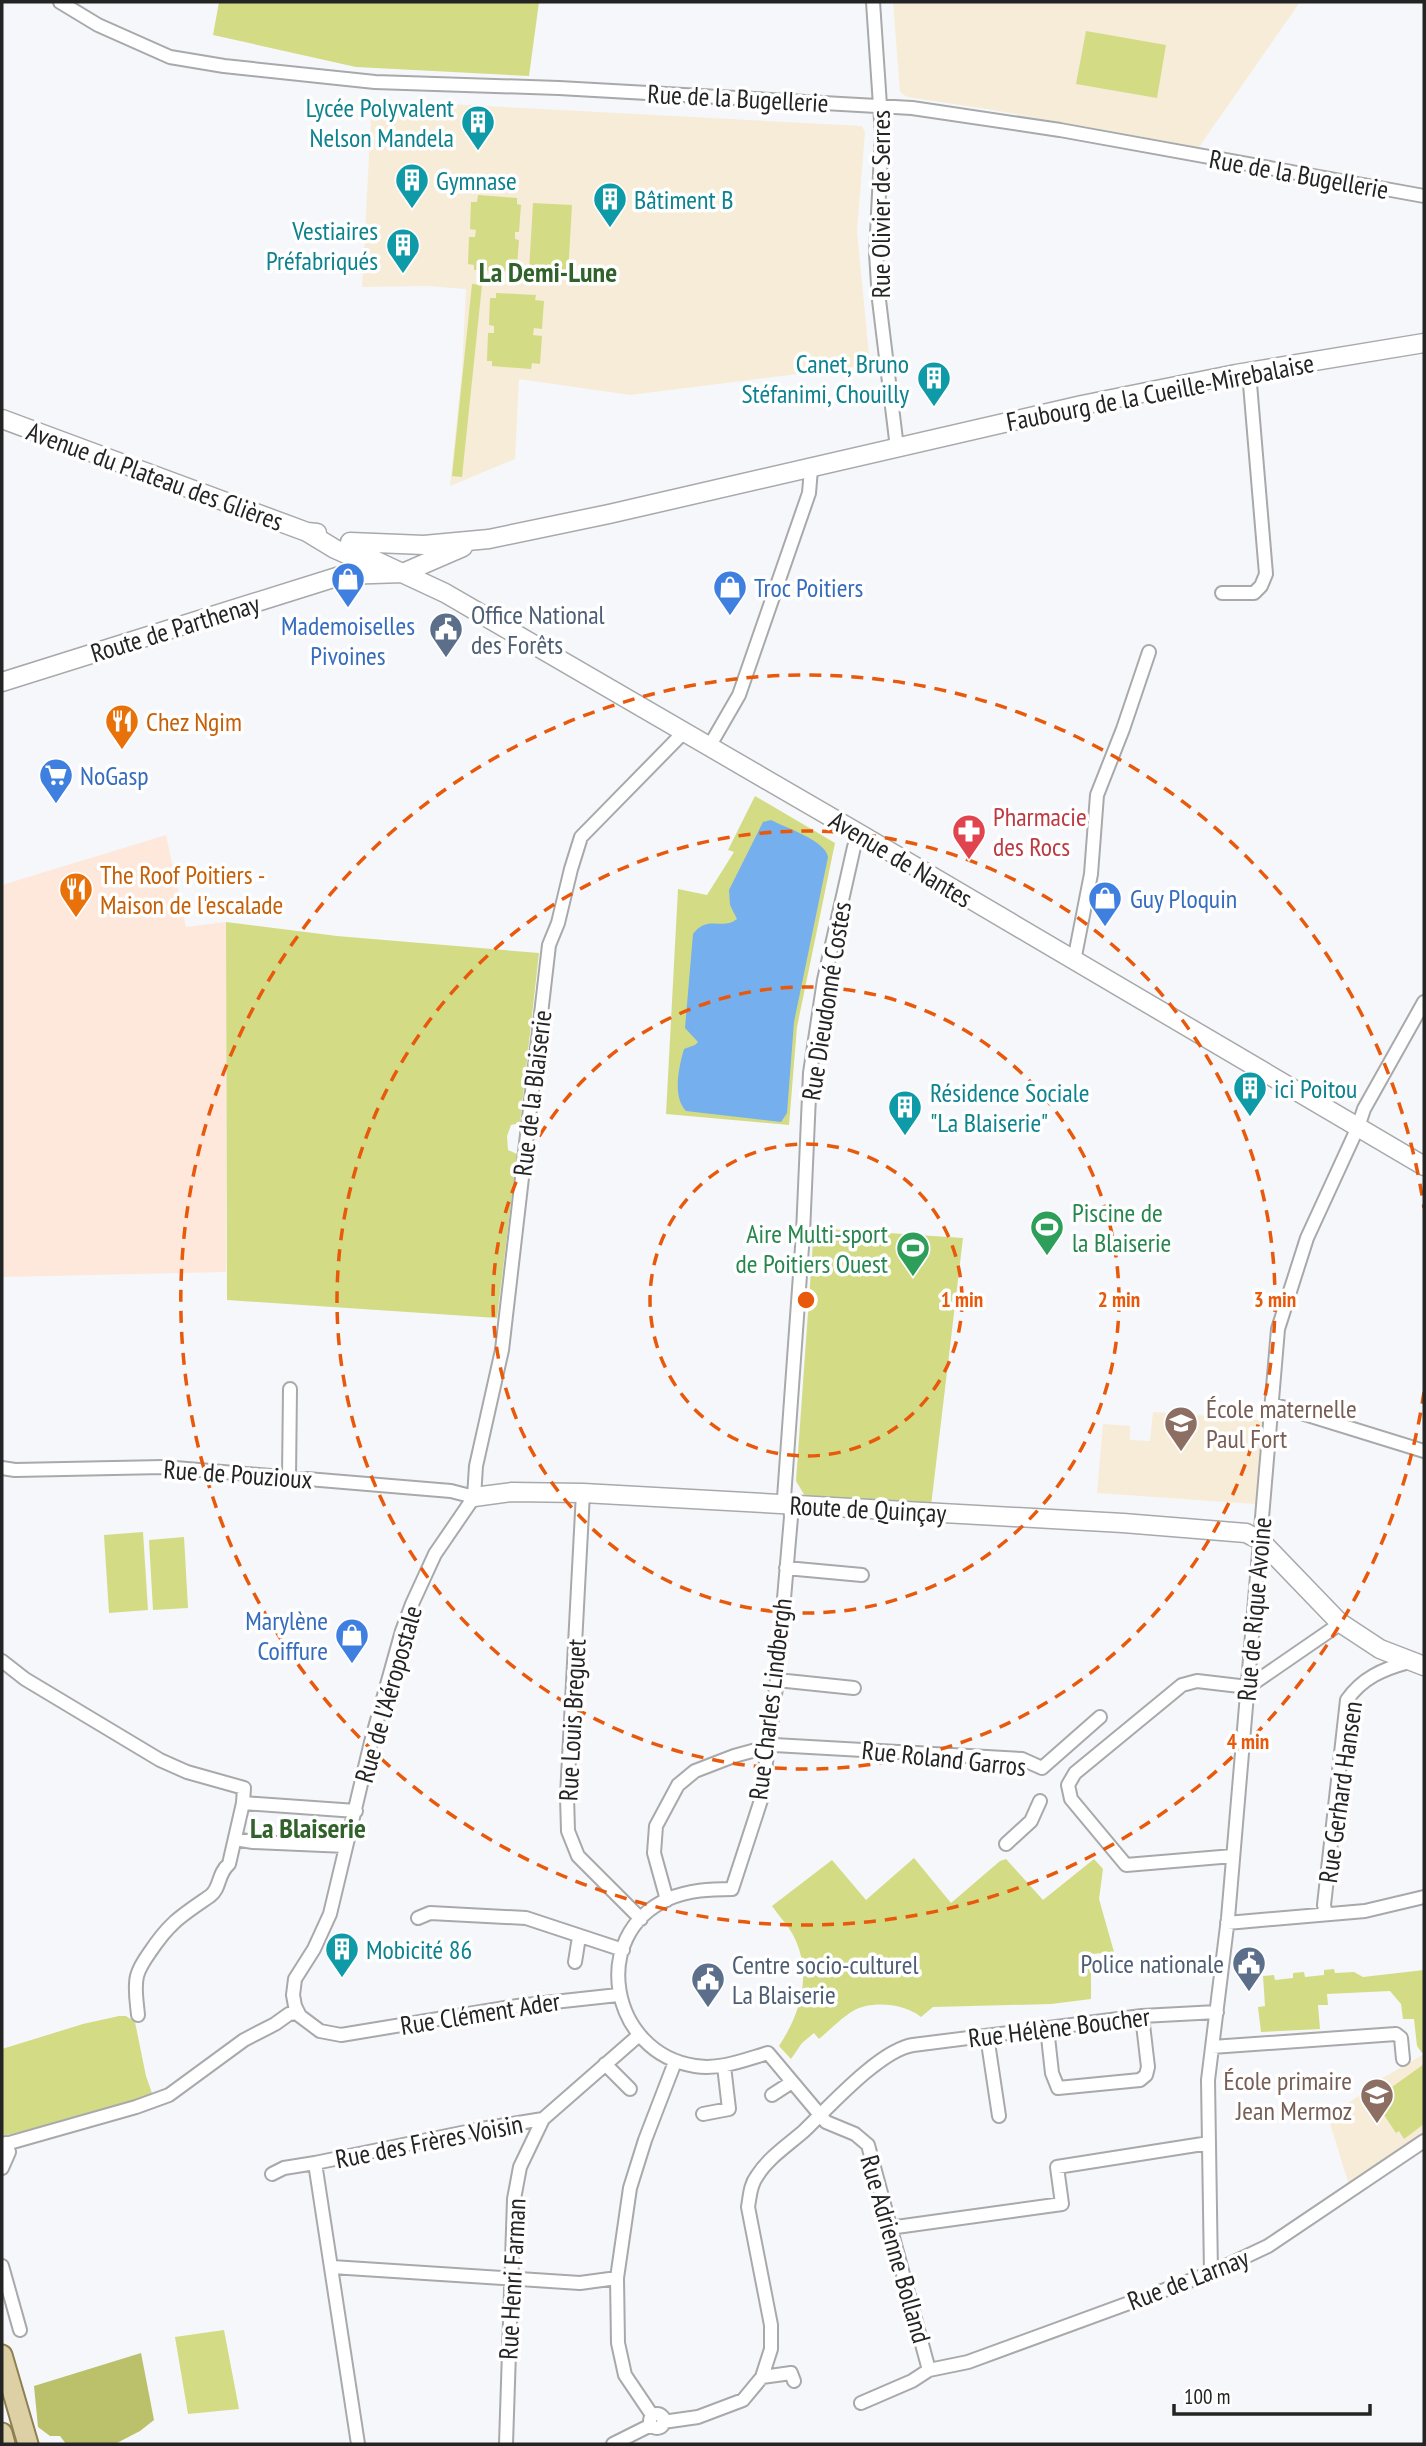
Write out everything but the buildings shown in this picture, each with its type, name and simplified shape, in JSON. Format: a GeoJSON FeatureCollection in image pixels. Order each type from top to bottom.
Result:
{"type":"FeatureCollection","features":[{"type":"Feature","properties":{"kind":"main road"},"geometry":{"type":"LineString","coordinates":[[2,2356],[28,2444]]}},
{"type":"Feature","properties":{"kind":"main road"},"geometry":{"type":"LineString","coordinates":[[2,2433],[5,2444]]}},
{"type":"Feature","properties":{"kind":"street","name":"Rue de la Bugellerie"},"geometry":{"type":"LineString","coordinates":[[60,2],[98,25],[170,57],[223,66],[375,82],[559,88],[881,106],[986,117],[1424,196]]}},
{"type":"Feature","properties":{"kind":"street","name":"Rue Olivier de Serres"},"geometry":{"type":"LineString","coordinates":[[873,2],[882,135],[878,300],[897,448]]}},
{"type":"Feature","properties":{"kind":"street","name":"Faubourg de la Cueille-Mirebalaise"},"geometry":{"type":"LineString","coordinates":[[811,469],[1082,405],[1249,372],[1424,343]]}},
{"type":"Feature","properties":{"kind":"street"},"geometry":{"type":"LineString","coordinates":[[1223,593],[1254,593],[1261,586],[1266,574],[1249,372]]}},
{"type":"Feature","properties":{"kind":"street","name":"Avenue du Plateau des Glières"},"geometry":{"type":"LineString","coordinates":[[2,419],[307,532],[353,557],[372,559]]}},
{"type":"Feature","properties":{"kind":"street"},"geometry":{"type":"LineString","coordinates":[[350,542],[424,545],[489,539],[811,469],[809,493],[739,695],[709,747]]}},
{"type":"Feature","properties":{"kind":"street","name":"Avenue du Plateau des Glières"},"geometry":{"type":"LineString","coordinates":[[307,532],[336,536],[358,545],[372,559]]}},
{"type":"Feature","properties":{"kind":"street"},"geometry":{"type":"LineString","coordinates":[[402,573],[423,566],[445,553],[489,539]]}},
{"type":"Feature","properties":{"kind":"street"},"geometry":{"type":"LineString","coordinates":[[372,559],[424,545]]}},
{"type":"Feature","properties":{"kind":"street","name":"Avenue de Nantes"},"geometry":{"type":"LineString","coordinates":[[372,559],[444,593],[1424,1166]]}},
{"type":"Feature","properties":{"kind":"street","name":"Route de Parthenay"},"geometry":{"type":"LineString","coordinates":[[2,682],[348,574],[372,559]]}},
{"type":"Feature","properties":{"kind":"street","name":"Route de Parthenay"},"geometry":{"type":"LineString","coordinates":[[348,574],[402,573]]}},
{"type":"Feature","properties":{"kind":"street"},"geometry":{"type":"LineString","coordinates":[[1074,961],[1091,874],[1097,795],[1149,652]]}},
{"type":"Feature","properties":{"kind":"street","name":"Rue de la Blaiserie"},"geometry":{"type":"LineString","coordinates":[[474,1497],[476,1466],[502,1350],[550,945],[581,837],[684,732]]}},
{"type":"Feature","properties":{"kind":"street","name":"Rue Dieudonné Costes"},"geometry":{"type":"LineString","coordinates":[[790,1504],[784,1498],[803,1233],[810,1073],[824,980],[854,847],[860,834]]}},
{"type":"Feature","properties":{"kind":"street","name":"Rue de Rique Avoine"},"geometry":{"type":"LineString","coordinates":[[1211,2273],[1208,2080],[1227,1923],[1278,1329],[1307,1238],[1364,1110],[1424,1002]]}},
{"type":"Feature","properties":{"kind":"street"},"geometry":{"type":"LineString","coordinates":[[289,1477],[290,1389]]}},
{"type":"Feature","properties":{"kind":"street"},"geometry":{"type":"LineString","coordinates":[[1272,1404],[1424,1451]]}},
{"type":"Feature","properties":{"kind":"street","name":"Rue de Pouzioux"},"geometry":{"type":"LineString","coordinates":[[2,1468],[163,1467],[451,1491],[474,1497]]}},
{"type":"Feature","properties":{"kind":"street","name":"Route de Quinçay"},"geometry":{"type":"LineString","coordinates":[[474,1497],[512,1492],[583,1493],[790,1504],[1136,1524],[1247,1533],[1260,1540]]}},
{"type":"Feature","properties":{"kind":"street","name":"Rue Louis Breguet"},"geometry":{"type":"LineString","coordinates":[[583,1493],[567,1796],[568,1832],[578,1856],[641,1919]]}},
{"type":"Feature","properties":{"kind":"street","name":"Rue de l'Aéropostale"},"geometry":{"type":"LineString","coordinates":[[298,2013],[293,1995],[295,1979],[314,1949],[330,1914],[402,1631],[435,1554],[474,1497]]}},
{"type":"Feature","properties":{"kind":"street","name":"Rue Charles Lindbergh"},"geometry":{"type":"LineString","coordinates":[[667,1900],[703,1889],[732,1889],[761,1800],[777,1680],[790,1504]]}},
{"type":"Feature","properties":{"kind":"street"},"geometry":{"type":"LineString","coordinates":[[1260,1540],[1341,1623],[1380,1649],[1416,1664]]}},
{"type":"Feature","properties":{"kind":"street"},"geometry":{"type":"LineString","coordinates":[[786,1568],[862,1575]]}},
{"type":"Feature","properties":{"kind":"street"},"geometry":{"type":"LineString","coordinates":[[1233,1856],[1126,1865],[1071,1799],[1068,1785],[1076,1773],[1182,1685],[1197,1681],[1248,1687],[1341,1623]]}},
{"type":"Feature","properties":{"kind":"street"},"geometry":{"type":"LineString","coordinates":[[2,1661],[25,1679],[160,1760],[187,1772],[244,1788],[229,1864],[222,1871],[212,1895],[186,1911],[166,1929],[145,1960],[137,1977],[138,2015]]}},
{"type":"Feature","properties":{"kind":"street","name":"Rue Gerhard Hansen"},"geometry":{"type":"LineString","coordinates":[[1326,1914],[1324,1905],[1347,1700],[1354,1689],[1366,1679],[1416,1664]]}},
{"type":"Feature","properties":{"kind":"street"},"geometry":{"type":"LineString","coordinates":[[777,1680],[854,1688]]}},
{"type":"Feature","properties":{"kind":"street","name":"Rue Roland Garros"},"geometry":{"type":"LineString","coordinates":[[768,1746],[1022,1759],[1042,1769],[1100,1717]]}},
{"type":"Feature","properties":{"kind":"street"},"geometry":{"type":"LineString","coordinates":[[613,2444],[656,2421],[698,2417],[743,2400],[762,2377],[771,2349],[771,2325],[748,2207],[751,2188],[756,2176],[818,2114],[768,2053],[724,2066],[697,2066],[675,2062],[655,2051],[638,2036],[626,2017],[618,1995],[619,1970],[628,1938],[641,1919],[667,1900],[654,1853],[656,1826],[678,1785],[695,1771],[768,1746]]}},
{"type":"Feature","properties":{"kind":"street","name":"Rue Roland Garros"},"geometry":{"type":"LineString","coordinates":[[1006,1844],[1031,1821],[1040,1801]]}},
{"type":"Feature","properties":{"kind":"street"},"geometry":{"type":"LineString","coordinates":[[243,1802],[356,1811]]}},
{"type":"Feature","properties":{"kind":"street"},"geometry":{"type":"LineString","coordinates":[[235,1839],[346,1846]]}},
{"type":"Feature","properties":{"kind":"street"},"geometry":{"type":"LineString","coordinates":[[1227,1923],[1365,1911],[1424,1897]]}},
{"type":"Feature","properties":{"kind":"street"},"geometry":{"type":"LineString","coordinates":[[418,1918],[430,1913],[526,1918],[623,1950]]}},
{"type":"Feature","properties":{"kind":"street"},"geometry":{"type":"LineString","coordinates":[[575,1962],[579,1937]]}},
{"type":"Feature","properties":{"kind":"street","name":"Rue Clément Ader"},"geometry":{"type":"LineString","coordinates":[[298,2013],[320,2031],[341,2035],[517,2006],[618,1995]]}},
{"type":"Feature","properties":{"kind":"street","name":"Rue Hélène Boucher"},"geometry":{"type":"LineString","coordinates":[[818,2114],[901,2047],[1142,2016],[1216,2012]]}},
{"type":"Feature","properties":{"kind":"street"},"geometry":{"type":"LineString","coordinates":[[2,2168],[9,2152],[4,2144],[169,2095],[244,2040],[289,2014],[298,2013]]}},
{"type":"Feature","properties":{"kind":"street"},"geometry":{"type":"LineString","coordinates":[[1047,2028],[1052,2073],[1058,2088],[1132,2082],[1146,2075],[1148,2067],[1142,2016]]}},
{"type":"Feature","properties":{"kind":"street"},"geometry":{"type":"LineString","coordinates":[[1212,2047],[1396,2034],[1401,2038],[1403,2059]]}},
{"type":"Feature","properties":{"kind":"street","name":"Rue des Frères Voisin"},"geometry":{"type":"LineString","coordinates":[[272,2174],[284,2168],[542,2119],[638,2036]]}},
{"type":"Feature","properties":{"kind":"street"},"geometry":{"type":"LineString","coordinates":[[987,2036],[999,2116]]}},
{"type":"Feature","properties":{"kind":"street"},"geometry":{"type":"LineString","coordinates":[[656,2421],[625,2375],[618,2343],[617,2278],[630,2188],[675,2062]]}},
{"type":"Feature","properties":{"kind":"street"},"geometry":{"type":"LineString","coordinates":[[605,2064],[631,2089]]}},
{"type":"Feature","properties":{"kind":"street"},"geometry":{"type":"LineString","coordinates":[[703,2114],[729,2109],[724,2066]]}},
{"type":"Feature","properties":{"kind":"street"},"geometry":{"type":"LineString","coordinates":[[772,2095],[792,2082]]}},
{"type":"Feature","properties":{"kind":"street","name":"Rue Adrienne Bolland"},"geometry":{"type":"LineString","coordinates":[[818,2114],[826,2122],[855,2134],[868,2146],[929,2370]]}},
{"type":"Feature","properties":{"kind":"street","name":"Rue Henri Farman"},"geometry":{"type":"LineString","coordinates":[[506,2444],[514,2199],[520,2167],[542,2119]]}},
{"type":"Feature","properties":{"kind":"street","name":"Rue de Larnay"},"geometry":{"type":"LineString","coordinates":[[860,2403],[912,2381],[929,2370],[968,2362],[1211,2273],[1268,2246],[1424,2141]]}},
{"type":"Feature","properties":{"kind":"street"},"geometry":{"type":"LineString","coordinates":[[889,2228],[1062,2204],[1057,2167],[1209,2143]]}},
{"type":"Feature","properties":{"kind":"street","name":"Rue des Frères Voisin"},"geometry":{"type":"LineString","coordinates":[[315,2163],[358,2444]]}},
{"type":"Feature","properties":{"kind":"street"},"geometry":{"type":"LineString","coordinates":[[2,2266],[20,2330]]}},
{"type":"Feature","properties":{"kind":"street"},"geometry":{"type":"LineString","coordinates":[[332,2267],[580,2283],[617,2278]]}},
{"type":"Feature","properties":{"kind":"street"},"geometry":{"type":"LineString","coordinates":[[762,2377],[791,2373],[794,2381]]}},
{"type":"Feature","properties":{"kind":"shaded area"},"geometry":{"type":"Polygon","coordinates":[[[893,2],[1300,2],[1199,147],[907,97],[900,92],[893,2]]]}},
{"type":"Feature","properties":{"kind":"shaded area"},"geometry":{"type":"Polygon","coordinates":[[[372,100],[862,126],[865,132],[857,231],[870,365],[630,395],[519,379],[515,459],[450,486],[462,370],[466,289],[427,286],[362,287],[372,100]]]}},
{"type":"Feature","properties":{"kind":"shaded area"},"geometry":{"type":"Polygon","coordinates":[[[166,835],[186,927],[226,922],[226,1272],[2,1277],[2,885],[166,835]]]}},
{"type":"Feature","properties":{"kind":"shaded area","name":"École maternelle Paul Fort"},"geometry":{"type":"Polygon","coordinates":[[[1153,1412],[1267,1420],[1255,1504],[1097,1493],[1103,1424],[1130,1426],[1130,1440],[1150,1441],[1153,1412]]]}},
{"type":"Feature","properties":{"kind":"shaded area","name":"École primaire Jean Mermoz"},"geometry":{"type":"Polygon","coordinates":[[[1424,2054],[1424,2134],[1349,2185],[1328,2117],[1360,2095],[1364,2084],[1374,2083],[1424,2054]]]}},
{"type":"Feature","properties":{"kind":"green space"},"geometry":{"type":"Polygon","coordinates":[[[219,2],[539,2],[529,76],[356,67],[213,35],[219,2]]]}},
{"type":"Feature","properties":{"kind":"green space"},"geometry":{"type":"Polygon","coordinates":[[[1086,31],[1166,45],[1157,98],[1076,84],[1086,31]]]}},
{"type":"Feature","properties":{"kind":"green space"},"geometry":{"type":"Polygon","coordinates":[[[478,195],[517,198],[517,204],[521,205],[519,232],[515,232],[515,239],[519,240],[517,267],[513,267],[513,272],[474,270],[474,265],[468,264],[469,237],[475,237],[476,230],[470,229],[471,202],[477,202],[478,195]]]}},
{"type":"Feature","properties":{"kind":"green space"},"geometry":{"type":"Polygon","coordinates":[[[533,203],[572,205],[568,274],[529,271],[533,203]]]}},
{"type":"Feature","properties":{"kind":"green space"},"geometry":{"type":"Polygon","coordinates":[[[472,284],[482,285],[462,477],[452,476],[472,284]]]}},
{"type":"Feature","properties":{"kind":"green space"},"geometry":{"type":"Polygon","coordinates":[[[496,293],[536,295],[535,300],[544,301],[542,329],[534,328],[533,335],[542,336],[540,364],[532,363],[531,369],[492,366],[492,361],[487,361],[488,333],[494,333],[494,326],[489,325],[490,298],[496,298],[496,293]]]}},
{"type":"Feature","properties":{"kind":"green space"},"geometry":{"type":"Polygon","coordinates":[[[755,796],[835,843],[797,1027],[789,1125],[666,1114],[678,889],[707,895],[734,852],[728,850],[755,796]]]}},
{"type":"Feature","properties":{"kind":"green space"},"geometry":{"type":"Polygon","coordinates":[[[226,922],[337,936],[539,953],[520,1123],[511,1125],[507,1136],[508,1150],[517,1154],[497,1318],[227,1300],[226,922]]]}},
{"type":"Feature","properties":{"kind":"green space"},"geometry":{"type":"Polygon","coordinates":[[[814,1228],[963,1238],[931,1506],[805,1496],[796,1481],[814,1228]]]}},
{"type":"Feature","properties":{"kind":"green space"},"geometry":{"type":"Polygon","coordinates":[[[143,1532],[148,1610],[109,1613],[104,1535],[143,1532]]]}},
{"type":"Feature","properties":{"kind":"green space"},"geometry":{"type":"Polygon","coordinates":[[[184,1537],[188,1608],[153,1610],[149,1540],[184,1537]]]}},
{"type":"Feature","properties":{"kind":"green space"},"geometry":{"type":"Polygon","coordinates":[[[914,1858],[951,1903],[1000,1861],[1006,1859],[1043,1900],[1094,1859],[1103,1869],[1099,1899],[1114,1952],[1091,1954],[1091,1999],[1051,2004],[933,2007],[921,2017],[897,2006],[869,2005],[849,2014],[819,2039],[814,2033],[802,2043],[791,2059],[779,2046],[799,2005],[802,1962],[792,1933],[772,1906],[832,1860],[866,1900],[914,1858]]]}},
{"type":"Feature","properties":{"kind":"green space"},"geometry":{"type":"Polygon","coordinates":[[[1334,1969],[1335,1973],[1354,1972],[1363,1977],[1424,1970],[1424,2052],[1417,2046],[1414,2019],[1403,2019],[1401,2004],[1390,1991],[1327,1994],[1328,2005],[1318,2005],[1320,2029],[1261,2032],[1258,2007],[1265,2006],[1263,1976],[1274,1975],[1275,1980],[1293,1978],[1293,1973],[1304,1972],[1305,1977],[1324,1975],[1324,1970],[1334,1969]]]}},
{"type":"Feature","properties":{"kind":"green space"},"geometry":{"type":"Polygon","coordinates":[[[126,2016],[135,2022],[153,2096],[73,2120],[2,2136],[2,2049],[126,2016]]]}},
{"type":"Feature","properties":{"kind":"green space"},"geometry":{"type":"Polygon","coordinates":[[[1424,2064],[1424,2124],[1404,2139],[1399,2131],[1396,2133],[1374,2100],[1424,2064]]]}},
{"type":"Feature","properties":{"kind":"green space"},"geometry":{"type":"Polygon","coordinates":[[[224,2330],[239,2409],[188,2414],[175,2337],[224,2330]]]}},
{"type":"Feature","properties":{"kind":"green space"},"geometry":{"type":"Polygon","coordinates":[[[141,2353],[154,2420],[140,2431],[115,2444],[66,2444],[60,2436],[50,2436],[38,2427],[34,2386],[141,2353]]]}},
{"type":"Feature","properties":{"kind":"water"},"geometry":{"type":"Polygon","coordinates":[[[771,820],[813,840],[828,857],[794,1022],[787,1113],[781,1122],[686,1111],[679,1098],[680,1064],[684,1049],[698,1042],[685,1028],[693,934],[704,925],[726,924],[737,919],[730,905],[729,890],[763,822],[771,820]]]}},
{"type":"Feature","properties":{"kind":"place","name":"Lycée Polyvalent Nelson Mandela"},"geometry":{"type":"Point","coordinates":[478,152]}},
{"type":"Feature","properties":{"kind":"place","name":"Gymnase"},"geometry":{"type":"Point","coordinates":[412,210]}},
{"type":"Feature","properties":{"kind":"place","name":"Bâtiment B"},"geometry":{"type":"Point","coordinates":[610,229]}},
{"type":"Feature","properties":{"kind":"place","name":"Vestiaires Préfabriqués"},"geometry":{"type":"Point","coordinates":[403,275]}},
{"type":"Feature","properties":{"kind":"place","name":"Canet, Bruno Stéfanimi, Chouilly"},"geometry":{"type":"Point","coordinates":[934,408]}},
{"type":"Feature","properties":{"kind":"place","name":"Mademoiselles Pivoines"},"geometry":{"type":"Point","coordinates":[348,609]}},
{"type":"Feature","properties":{"kind":"place","name":"Troc Poitiers"},"geometry":{"type":"Point","coordinates":[730,617]}},
{"type":"Feature","properties":{"kind":"place","name":"Office National des Forêts"},"geometry":{"type":"Point","coordinates":[446,659]}},
{"type":"Feature","properties":{"kind":"place","name":"Chez Ngim"},"geometry":{"type":"Point","coordinates":[122,751]}},
{"type":"Feature","properties":{"kind":"place","name":"NoGasp"},"geometry":{"type":"Point","coordinates":[56,805]}},
{"type":"Feature","properties":{"kind":"place","name":"Pharmacie des Rocs"},"geometry":{"type":"Point","coordinates":[969,861]}},
{"type":"Feature","properties":{"kind":"place","name":"The Roof Poitiers - Maison de l'escalade"},"geometry":{"type":"Point","coordinates":[76,919]}},
{"type":"Feature","properties":{"kind":"place","name":"Guy Ploquin"},"geometry":{"type":"Point","coordinates":[1105,928]}},
{"type":"Feature","properties":{"kind":"place","name":"ici Poitou"},"geometry":{"type":"Point","coordinates":[1250,1118]}},
{"type":"Feature","properties":{"kind":"place","name":"Résidence Sociale \"La Blaiserie\""},"geometry":{"type":"Point","coordinates":[905,1137]}},
{"type":"Feature","properties":{"kind":"place","name":"Piscine de la Blaiserie"},"geometry":{"type":"Point","coordinates":[1047,1257]}},
{"type":"Feature","properties":{"kind":"place","name":"Aire Multi-sport de Poitiers Ouest"},"geometry":{"type":"Point","coordinates":[913,1278]}},
{"type":"Feature","properties":{"kind":"place","name":"École maternelle Paul Fort"},"geometry":{"type":"Point","coordinates":[1181,1453]}},
{"type":"Feature","properties":{"kind":"place","name":"Marylène Coiffure"},"geometry":{"type":"Point","coordinates":[352,1665]}},
{"type":"Feature","properties":{"kind":"place","name":"Mobicité 86"},"geometry":{"type":"Point","coordinates":[342,1979]}},
{"type":"Feature","properties":{"kind":"place","name":"Police nationale"},"geometry":{"type":"Point","coordinates":[1249,1993]}},
{"type":"Feature","properties":{"kind":"place","name":"Centre socio-culturel La Blaiserie"},"geometry":{"type":"Point","coordinates":[708,2009]}},
{"type":"Feature","properties":{"kind":"place","name":"École primaire Jean Mermoz"},"geometry":{"type":"Point","coordinates":[1377,2125]}},
{"type":"Feature","properties":{"kind":"district","name":"La Demi-Lune"},"geometry":{"type":"Point","coordinates":[548,271]}},
{"type":"Feature","properties":{"kind":"district","name":"La Blaiserie"},"geometry":{"type":"Point","coordinates":[308,1827]}}]}
